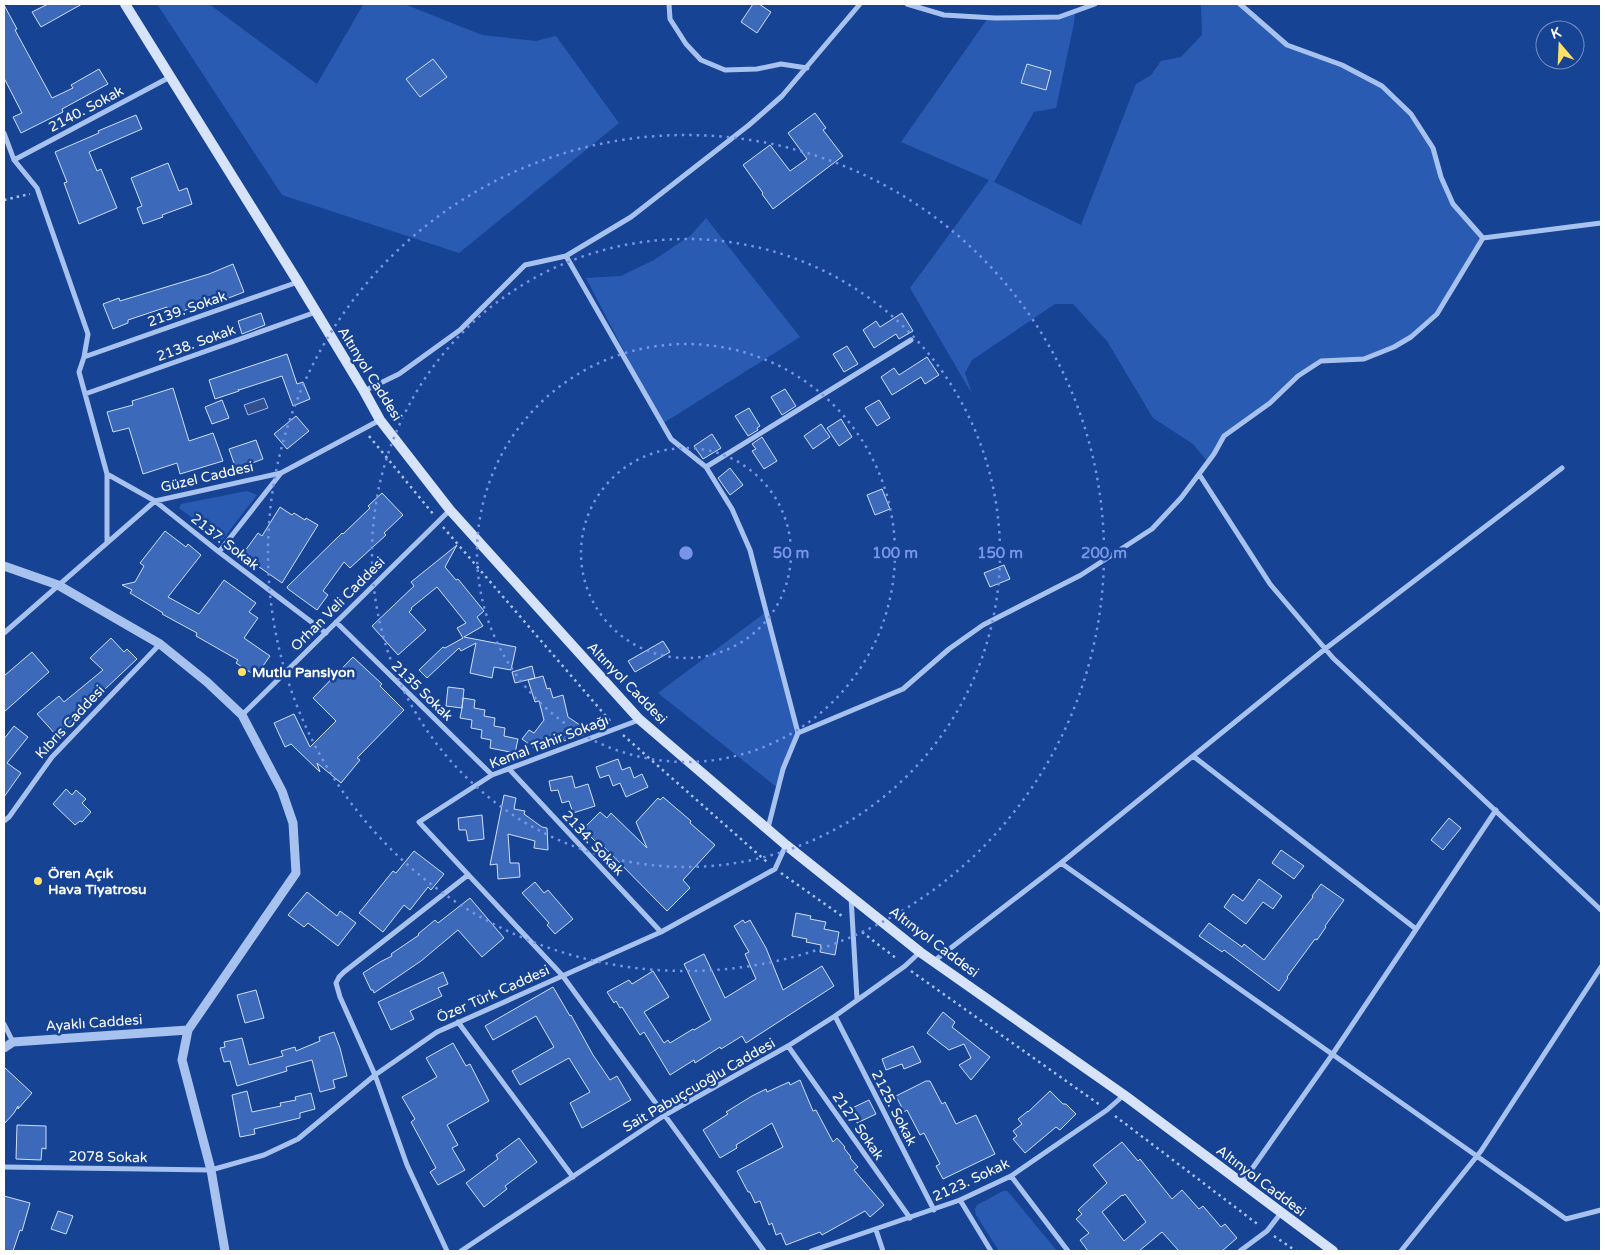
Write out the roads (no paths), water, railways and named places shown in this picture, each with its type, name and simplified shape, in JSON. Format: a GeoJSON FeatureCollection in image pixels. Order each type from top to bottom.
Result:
{"type":"FeatureCollection","features":[{"type":"Feature","properties":{"kind":"main road","name":"Altınyol Caddesi"},"geometry":{"type":"LineString","coordinates":[[124,4],[298,282],[380,420],[450,510],[639,719],[786,845],[920,952],[1124,1095],[1333,1251]]}},
{"type":"Feature","properties":{"kind":"street"},"geometry":{"type":"LineString","coordinates":[[669,4],[670,19],[686,44],[701,60],[725,70],[757,69],[781,64],[807,68]]}},
{"type":"Feature","properties":{"kind":"street"},"geometry":{"type":"LineString","coordinates":[[364,391],[399,374],[460,330],[524,265],[566,256],[632,217],[749,125],[782,96],[860,4]]}},
{"type":"Feature","properties":{"kind":"street"},"geometry":{"type":"LineString","coordinates":[[907,4],[944,15],[995,18],[1059,17],[1096,4]]}},
{"type":"Feature","properties":{"kind":"street"},"geometry":{"type":"LineString","coordinates":[[1240,4],[1287,45],[1342,65],[1382,86],[1410,114],[1424,134],[1433,148],[1441,177],[1453,204],[1483,238]]}},
{"type":"Feature","properties":{"kind":"street","name":"2140. Sokak"},"geometry":{"type":"LineString","coordinates":[[14,160],[170,77]]}},
{"type":"Feature","properties":{"kind":"street"},"geometry":{"type":"LineString","coordinates":[[4,133],[14,160],[37,188],[88,334],[79,372],[107,474],[108,542]]}},
{"type":"Feature","properties":{"kind":"street"},"geometry":{"type":"LineString","coordinates":[[1483,238],[1601,223]]}},
{"type":"Feature","properties":{"kind":"street"},"geometry":{"type":"LineString","coordinates":[[798,733],[835,716],[903,690],[949,649],[983,625],[1081,575],[1152,529],[1181,498],[1214,454],[1224,436],[1270,403],[1298,376],[1321,361],[1364,359],[1394,347],[1411,337],[1436,314],[1483,238]]}},
{"type":"Feature","properties":{"kind":"street"},"geometry":{"type":"LineString","coordinates":[[566,256],[671,439],[706,467],[732,509],[750,550],[798,733],[783,769],[768,828]]}},
{"type":"Feature","properties":{"kind":"street","name":"2139. Sokak"},"geometry":{"type":"LineString","coordinates":[[84,357],[298,282]]}},
{"type":"Feature","properties":{"kind":"street","name":"2138. Sokak"},"geometry":{"type":"LineString","coordinates":[[85,394],[316,312]]}},
{"type":"Feature","properties":{"kind":"street"},"geometry":{"type":"LineString","coordinates":[[706,467],[911,340]]}},
{"type":"Feature","properties":{"kind":"street","name":"Güzel Caddesi"},"geometry":{"type":"LineString","coordinates":[[4,632],[155,501],[281,472],[380,420]]}},
{"type":"Feature","properties":{"kind":"street"},"geometry":{"type":"LineString","coordinates":[[934,961],[1062,863],[1325,649],[1562,468]]}},
{"type":"Feature","properties":{"kind":"street"},"geometry":{"type":"LineString","coordinates":[[219,552],[281,472]]}},
{"type":"Feature","properties":{"kind":"street","name":"2137. Sokak"},"geometry":{"type":"LineString","coordinates":[[107,474],[155,501],[219,552],[326,632]]}},
{"type":"Feature","properties":{"kind":"street"},"geometry":{"type":"LineString","coordinates":[[1199,474],[1270,584],[1333,658],[1601,910]]}},
{"type":"Feature","properties":{"kind":"street","name":"Orhan Veli Caddesi"},"geometry":{"type":"LineString","coordinates":[[242,715],[450,510]]}},
{"type":"Feature","properties":{"kind":"street"},"geometry":{"type":"LineString","coordinates":[[4,566],[58,586],[160,644],[208,682],[242,715],[282,791],[293,823],[296,873],[188,1030],[182,1060],[211,1170],[225,1251]]}},
{"type":"Feature","properties":{"kind":"street","name":"2135 Sokak"},"geometry":{"type":"LineString","coordinates":[[336,622],[492,775]]}},
{"type":"Feature","properties":{"kind":"street","name":"Kıbrıs Caddesi"},"geometry":{"type":"LineString","coordinates":[[4,821],[9,817],[52,757],[160,644]]}},
{"type":"Feature","properties":{"kind":"street","name":"Kemal Tahir Sokağı"},"geometry":{"type":"LineString","coordinates":[[468,875],[419,822],[492,775],[639,719]]}},
{"type":"Feature","properties":{"kind":"street"},"geometry":{"type":"LineString","coordinates":[[1193,756],[1416,929]]}},
{"type":"Feature","properties":{"kind":"street","name":"2134. Sokak"},"geometry":{"type":"LineString","coordinates":[[509,769],[661,932]]}},
{"type":"Feature","properties":{"kind":"street"},"geometry":{"type":"LineString","coordinates":[[1242,1183],[1332,1055],[1496,810]]}},
{"type":"Feature","properties":{"kind":"street","name":"Özer Türk Caddesi"},"geometry":{"type":"LineString","coordinates":[[211,1170],[264,1155],[298,1139],[375,1075],[437,1032],[661,932],[775,869],[786,845]]}},
{"type":"Feature","properties":{"kind":"street"},"geometry":{"type":"LineString","coordinates":[[1062,863],[1566,1219],[1601,1210]]}},
{"type":"Feature","properties":{"kind":"street"},"geometry":{"type":"LineString","coordinates":[[448,1251],[407,1165],[375,1075],[340,997],[336,983],[344,972],[468,875],[562,976],[764,1251]]}},
{"type":"Feature","properties":{"kind":"street"},"geometry":{"type":"LineString","coordinates":[[850,895],[857,999]]}},
{"type":"Feature","properties":{"kind":"street","name":"Sait Pabuçcuoğlu Caddesi"},"geometry":{"type":"LineString","coordinates":[[461,1251],[665,1115],[788,1046],[835,1016],[905,966],[920,952]]}},
{"type":"Feature","properties":{"kind":"street"},"geometry":{"type":"LineString","coordinates":[[1401,1251],[1477,1156],[1601,967]]}},
{"type":"Feature","properties":{"kind":"street","name":"2125. Sokak"},"geometry":{"type":"LineString","coordinates":[[835,1016],[934,1210]]}},
{"type":"Feature","properties":{"kind":"street"},"geometry":{"type":"LineString","coordinates":[[458,1022],[573,1177]]}},
{"type":"Feature","properties":{"kind":"street"},"geometry":{"type":"LineString","coordinates":[[4,1024],[13,1042]]}},
{"type":"Feature","properties":{"kind":"street","name":"Ayaklı Caddesi"},"geometry":{"type":"LineString","coordinates":[[4,1048],[13,1042],[188,1030]]}},
{"type":"Feature","properties":{"kind":"street","name":"2127 Sokak"},"geometry":{"type":"LineString","coordinates":[[788,1046],[910,1218]]}},
{"type":"Feature","properties":{"kind":"street","name":"2123. Sokak"},"geometry":{"type":"LineString","coordinates":[[811,1251],[934,1210],[1011,1176],[1107,1110],[1124,1095]]}},
{"type":"Feature","properties":{"kind":"street","name":"2078 Sokak"},"geometry":{"type":"LineString","coordinates":[[4,1167],[211,1170]]}},
{"type":"Feature","properties":{"kind":"street"},"geometry":{"type":"LineString","coordinates":[[1011,1176],[1068,1251]]}},
{"type":"Feature","properties":{"kind":"street"},"geometry":{"type":"LineString","coordinates":[[960,1200],[991,1251]]}},
{"type":"Feature","properties":{"kind":"street"},"geometry":{"type":"LineString","coordinates":[[1240,1251],[1267,1231],[1281,1213]]}},
{"type":"Feature","properties":{"kind":"street"},"geometry":{"type":"LineString","coordinates":[[876,1230],[883,1251]]}},
{"type":"Feature","properties":{"kind":"place","name":"Mutlu Pansiyon"},"geometry":{"type":"Point","coordinates":[242,672]}},
{"type":"Feature","properties":{"kind":"place","name":"Ören Açık Hava Tiyatrosu"},"geometry":{"type":"Point","coordinates":[38,881]}}]}
